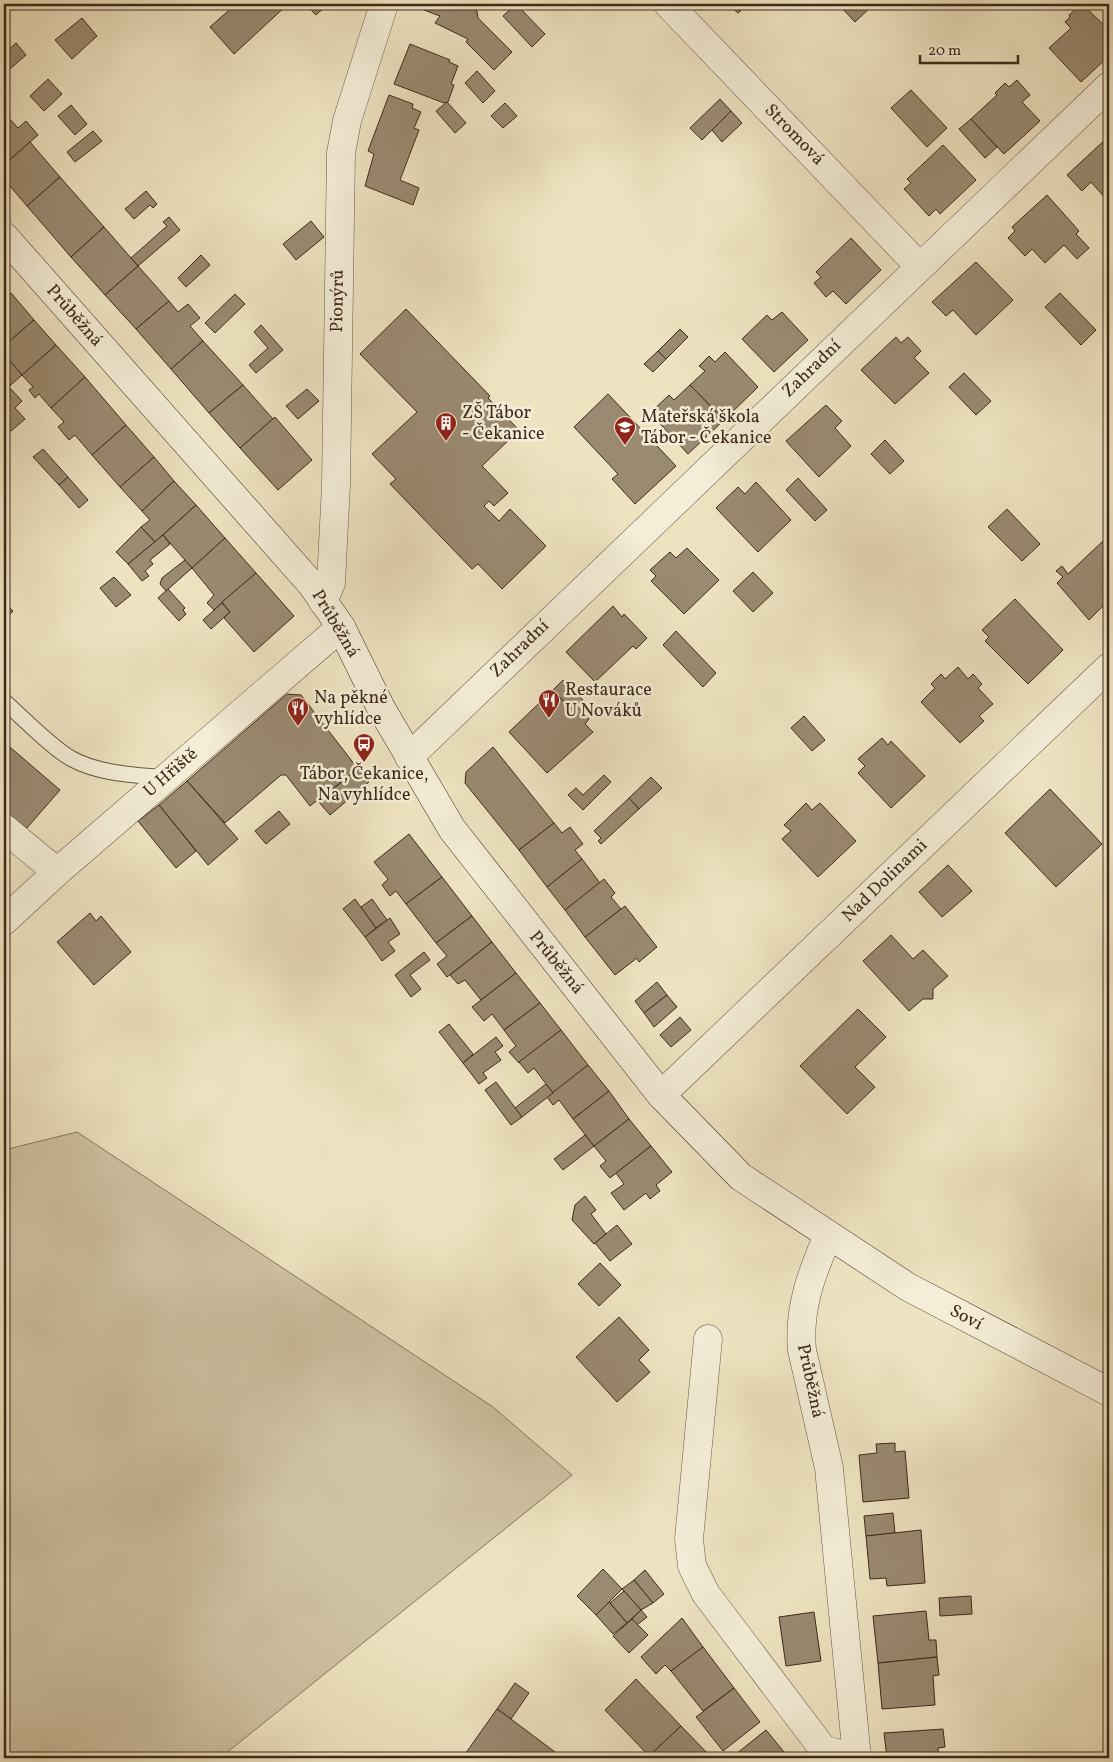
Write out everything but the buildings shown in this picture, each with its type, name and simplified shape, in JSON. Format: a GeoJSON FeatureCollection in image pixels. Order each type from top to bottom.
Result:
{"type":"FeatureCollection","features":[{"type":"Feature","properties":{"kind":"street","name":"Pionýrů"},"geometry":{"type":"LineString","coordinates":[[323,602],[331,583],[334,529],[341,153],[348,120],[384,4]]}},
{"type":"Feature","properties":{"kind":"street","name":"Stromová"},"geometry":{"type":"LineString","coordinates":[[668,4],[919,266]]}},
{"type":"Feature","properties":{"kind":"street","name":"Zahradní"},"geometry":{"type":"LineString","coordinates":[[409,757],[919,266],[1109,86]]}},
{"type":"Feature","properties":{"kind":"street","name":"Průběžná"},"geometry":{"type":"LineString","coordinates":[[6,244],[273,541],[323,602],[341,627],[409,757],[452,829],[661,1096],[741,1177],[828,1235],[807,1287],[800,1333],[802,1350],[829,1468],[857,1756],[836,1754],[823,1749],[706,1594],[692,1566],[689,1539],[708,1339]]}},
{"type":"Feature","properties":{"kind":"street","name":"U Hřiště"},"geometry":{"type":"LineString","coordinates":[[4,922],[57,872],[341,627]]}},
{"type":"Feature","properties":{"kind":"street","name":"Nad Dolinami"},"geometry":{"type":"LineString","coordinates":[[661,1096],[1109,667]]}},
{"type":"Feature","properties":{"kind":"street"},"geometry":{"type":"LineString","coordinates":[[4,828],[57,872]]}},
{"type":"Feature","properties":{"kind":"street","name":"Soví"},"geometry":{"type":"LineString","coordinates":[[828,1235],[908,1287],[1109,1392]]}},
{"type":"Feature","properties":{"kind":"lane"},"geometry":{"type":"LineString","coordinates":[[4,701],[73,760],[93,768],[166,778]]}},
{"type":"Feature","properties":{"kind":"shaded area"},"geometry":{"type":"Polygon","coordinates":[[[77,1132],[493,1407],[572,1475],[220,1758],[4,1758],[4,1150],[77,1132]]]}},
{"type":"Feature","properties":{"kind":"place","name":"ZŠ Tábor - Čekanice"},"geometry":{"type":"Point","coordinates":[446,442]}},
{"type":"Feature","properties":{"kind":"place","name":"Mateřská škola Tábor - Čekanice"},"geometry":{"type":"Point","coordinates":[625,446]}},
{"type":"Feature","properties":{"kind":"place","name":"Restaurace U Nováků"},"geometry":{"type":"Point","coordinates":[549,719]}},
{"type":"Feature","properties":{"kind":"place","name":"Na pěkné vyhlídce"},"geometry":{"type":"Point","coordinates":[298,727]}},
{"type":"Feature","properties":{"kind":"place","name":"Tábor, Čekanice, Na vyhlídce"},"geometry":{"type":"Point","coordinates":[364,763]}}]}
